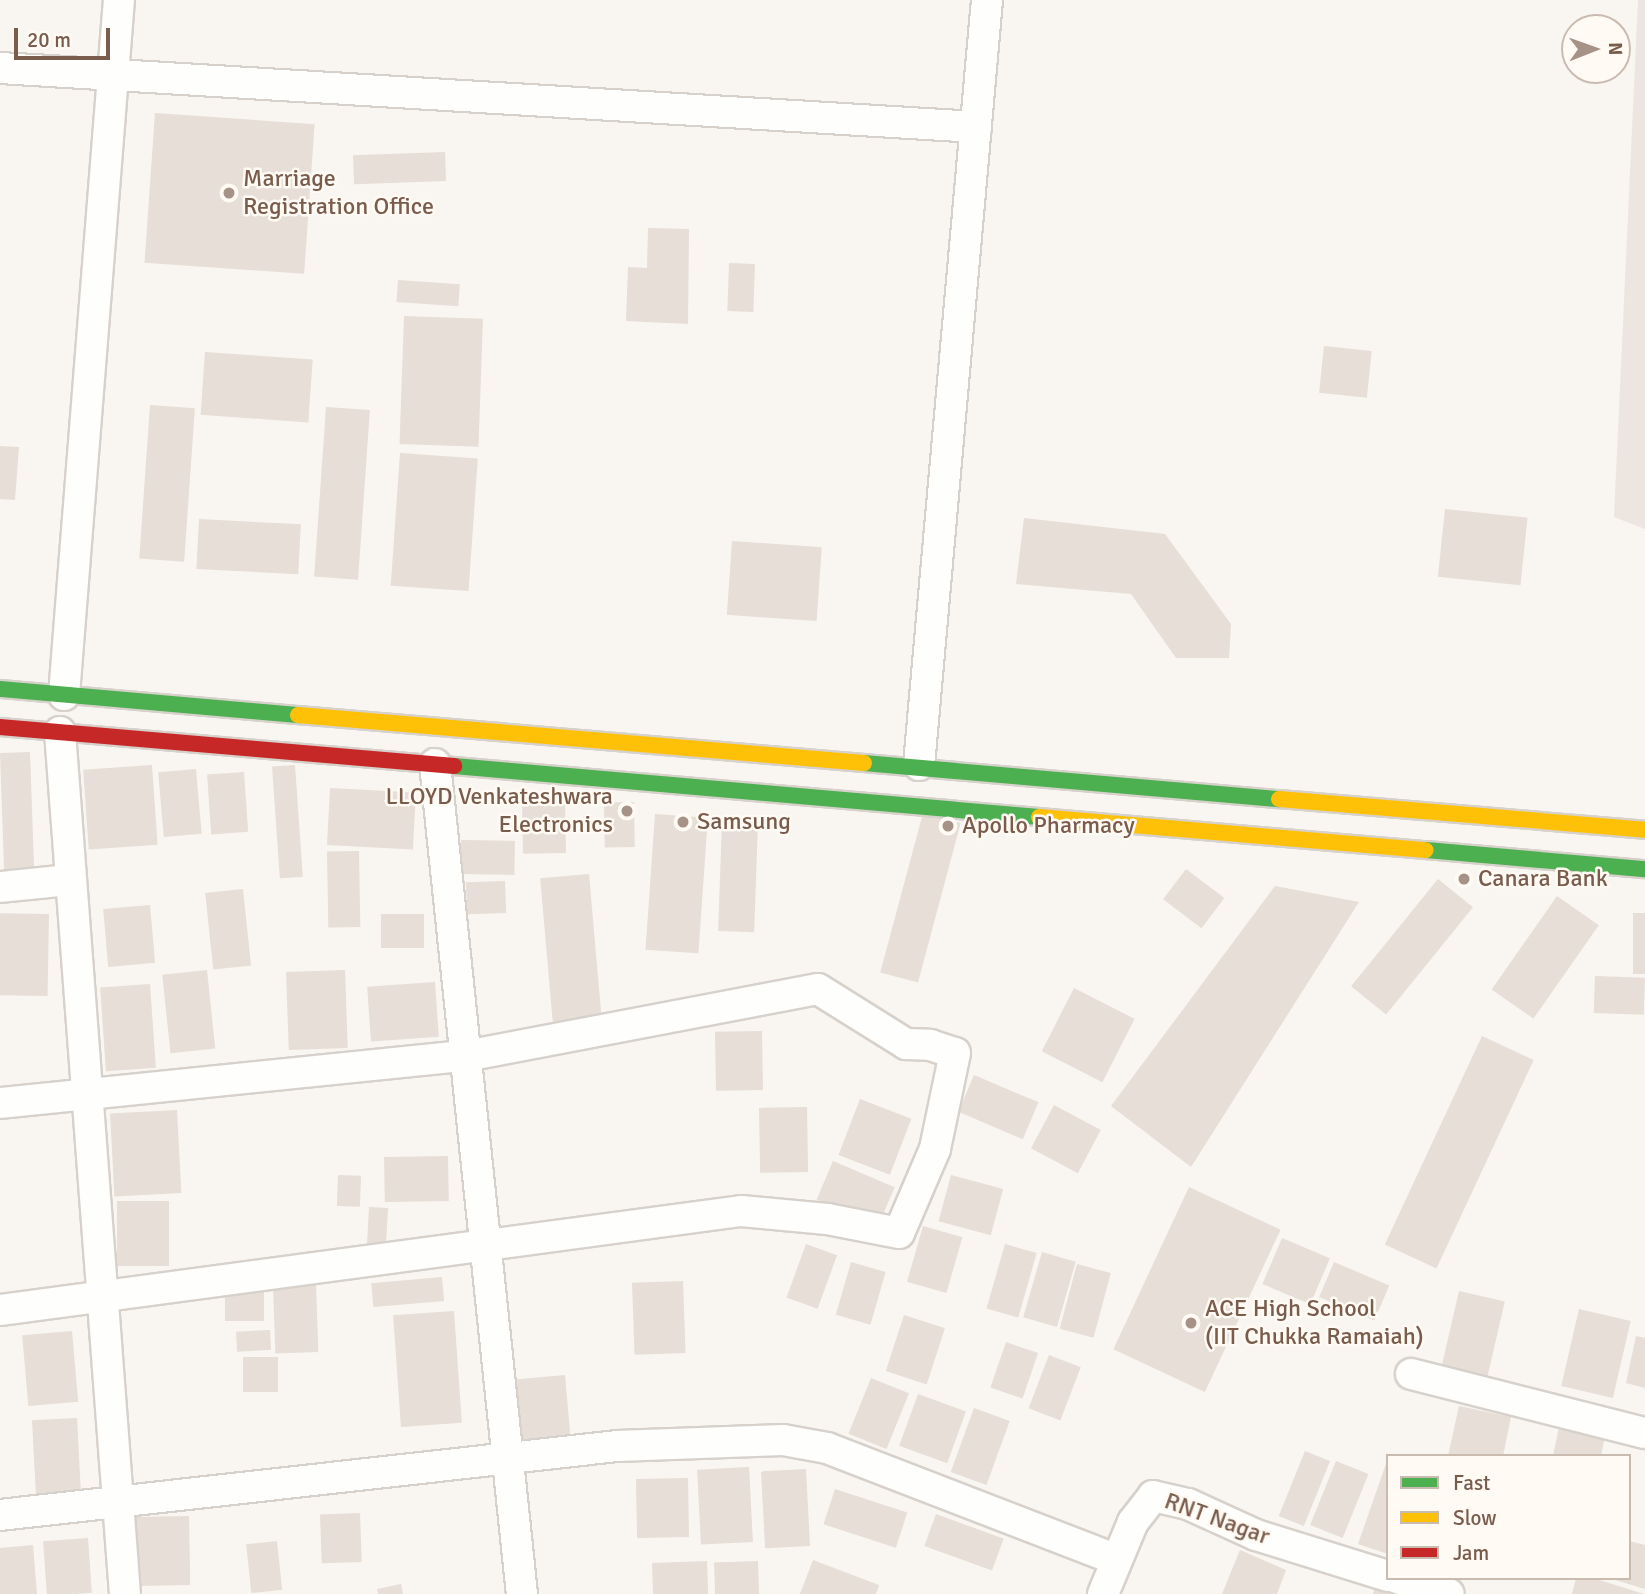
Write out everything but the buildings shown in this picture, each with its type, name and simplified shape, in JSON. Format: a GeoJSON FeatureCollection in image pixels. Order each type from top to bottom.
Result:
{"type":"FeatureCollection","features":[{"type":"Feature","properties":{"kind":"highway"},"geometry":{"type":"LineString","coordinates":[[0,689],[919,765],[1645,830]]}},
{"type":"Feature","properties":{"kind":"highway"},"geometry":{"type":"LineString","coordinates":[[0,727],[1645,869]]}},
{"type":"Feature","properties":{"kind":"street"},"geometry":{"type":"LineString","coordinates":[[64,695],[119,0]]}},
{"type":"Feature","properties":{"kind":"street"},"geometry":{"type":"LineString","coordinates":[[919,765],[987,0]]}},
{"type":"Feature","properties":{"kind":"street"},"geometry":{"type":"LineString","coordinates":[[0,68],[113,78],[976,127]]}},
{"type":"Feature","properties":{"kind":"street"},"geometry":{"type":"LineString","coordinates":[[60,732],[69,880],[125,1594]]}},
{"type":"Feature","properties":{"kind":"street"},"geometry":{"type":"LineString","coordinates":[[435,764],[522,1594]]}},
{"type":"Feature","properties":{"kind":"street"},"geometry":{"type":"LineString","coordinates":[[0,887],[69,880]]}},
{"type":"Feature","properties":{"kind":"street"},"geometry":{"type":"LineString","coordinates":[[0,1103],[466,1056],[818,989],[906,1044],[930,1045],[955,1053],[935,1149],[899,1233],[827,1219],[741,1211],[0,1310]]}},
{"type":"Feature","properties":{"kind":"street"},"geometry":{"type":"LineString","coordinates":[[1411,1374],[1645,1433]]}},
{"type":"Feature","properties":{"kind":"street"},"geometry":{"type":"LineString","coordinates":[[0,1515],[118,1499],[508,1457],[670,1442],[783,1440],[827,1448],[1115,1559]]}},
{"type":"Feature","properties":{"kind":"street","name":"RNT Nagar"},"geometry":{"type":"LineString","coordinates":[[1103,1594],[1115,1559],[1144,1505],[1153,1496],[1165,1496],[1256,1535],[1386,1575]]}},
{"type":"Feature","properties":{"kind":"street"},"geometry":{"type":"LineString","coordinates":[[1404,1580],[1449,1594]]}},
{"type":"Feature","properties":{"kind":"shaded area"},"geometry":{"type":"Polygon","coordinates":[[[1638,0],[1645,0],[1645,529],[1614,517],[1638,0]]]}},
{"type":"Feature","properties":{"kind":"traffic: fast"},"geometry":{"type":"LineString","coordinates":[[0,689],[298,715]]}},
{"type":"Feature","properties":{"kind":"traffic: fast"},"geometry":{"type":"LineString","coordinates":[[864,763],[1279,799]]}},
{"type":"Feature","properties":{"kind":"traffic: fast"},"geometry":{"type":"LineString","coordinates":[[454,766],[1039,817]]}},
{"type":"Feature","properties":{"kind":"traffic: fast"},"geometry":{"type":"LineString","coordinates":[[1426,850],[1645,869]]}},
{"type":"Feature","properties":{"kind":"traffic: slow"},"geometry":{"type":"LineString","coordinates":[[298,715],[864,763]]}},
{"type":"Feature","properties":{"kind":"traffic: slow"},"geometry":{"type":"LineString","coordinates":[[1279,799],[1645,830]]}},
{"type":"Feature","properties":{"kind":"traffic: slow"},"geometry":{"type":"LineString","coordinates":[[1039,817],[1426,850]]}},
{"type":"Feature","properties":{"kind":"traffic: jam"},"geometry":{"type":"LineString","coordinates":[[0,727],[454,766]]}},
{"type":"Feature","properties":{"kind":"place","name":"Marriage Registration Office"},"geometry":{"type":"Point","coordinates":[229,193]}},
{"type":"Feature","properties":{"kind":"place","name":"LLOYD Venkateshwara Electronics"},"geometry":{"type":"Point","coordinates":[627,811]}},
{"type":"Feature","properties":{"kind":"place","name":"Samsung"},"geometry":{"type":"Point","coordinates":[683,822]}},
{"type":"Feature","properties":{"kind":"place","name":"Apollo Pharmacy"},"geometry":{"type":"Point","coordinates":[948,826]}},
{"type":"Feature","properties":{"kind":"place","name":"Canara Bank"},"geometry":{"type":"Point","coordinates":[1464,879]}},
{"type":"Feature","properties":{"kind":"place","name":"ACE High School (IIT Chukka Ramaiah)"},"geometry":{"type":"Point","coordinates":[1191,1323]}}]}
